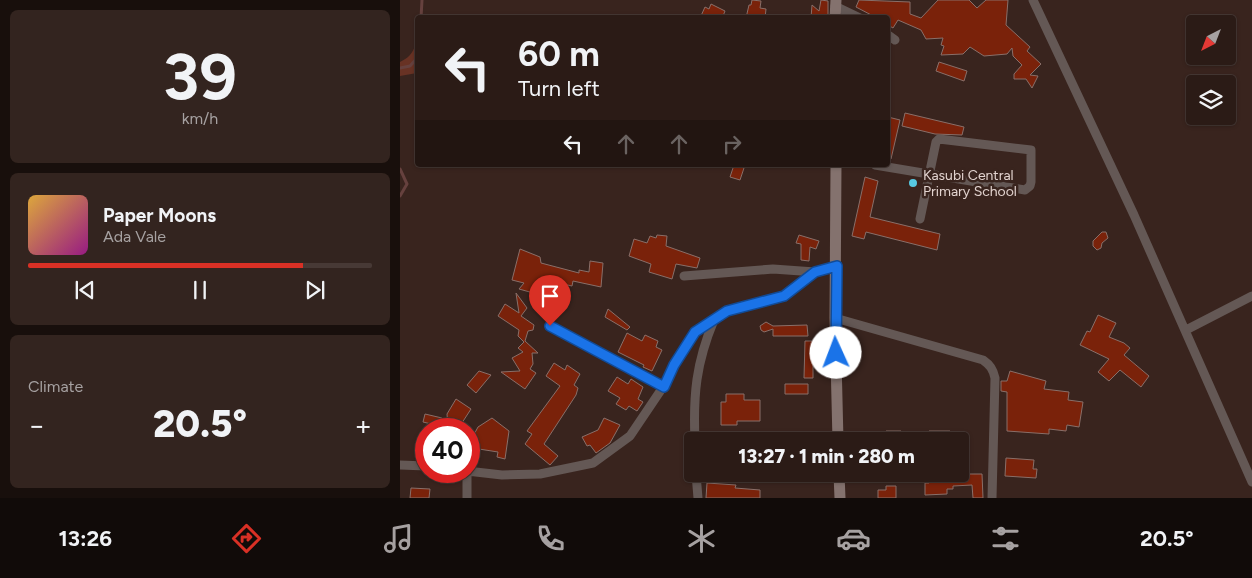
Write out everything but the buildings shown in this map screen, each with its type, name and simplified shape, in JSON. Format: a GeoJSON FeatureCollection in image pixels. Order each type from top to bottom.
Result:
{"type":"FeatureCollection","features":[{"type":"Feature","properties":{"kind":"street"},"geometry":{"type":"LineString","coordinates":[[1033,0],[1186,330],[1252,482]]}},
{"type":"Feature","properties":{"kind":"street"},"geometry":{"type":"LineString","coordinates":[[835,8],[852,15]]}},
{"type":"Feature","properties":{"kind":"street"},"geometry":{"type":"LineString","coordinates":[[885,167],[929,175],[1025,190],[1030,186],[1031,182],[1031,150],[939,139],[929,175],[920,219]]}},
{"type":"Feature","properties":{"kind":"street"},"geometry":{"type":"LineString","coordinates":[[836,167],[837,266],[835,318],[838,432]]}},
{"type":"Feature","properties":{"kind":"street"},"geometry":{"type":"LineString","coordinates":[[684,276],[773,269],[815,272],[837,266]]}},
{"type":"Feature","properties":{"kind":"street"},"geometry":{"type":"LineString","coordinates":[[480,472],[502,475],[540,474],[593,463],[630,436],[664,387],[690,337],[727,311],[784,296],[815,272]]}},
{"type":"Feature","properties":{"kind":"street"},"geometry":{"type":"LineString","coordinates":[[1186,330],[1252,296]]}},
{"type":"Feature","properties":{"kind":"street"},"geometry":{"type":"LineString","coordinates":[[835,318],[983,360],[989,364],[993,370],[994,378],[992,498]]}},
{"type":"Feature","properties":{"kind":"street"},"geometry":{"type":"LineString","coordinates":[[695,432],[693,399],[696,376],[702,350],[714,320]]}},
{"type":"Feature","properties":{"kind":"street"},"geometry":{"type":"LineString","coordinates":[[550,326],[664,387]]}},
{"type":"Feature","properties":{"kind":"street"},"geometry":{"type":"LineString","coordinates":[[400,465],[415,466]]}},
{"type":"Feature","properties":{"kind":"street"},"geometry":{"type":"LineString","coordinates":[[697,482],[698,498]]}},
{"type":"Feature","properties":{"kind":"street"},"geometry":{"type":"LineString","coordinates":[[839,482],[840,498]]}},
{"type":"Feature","properties":{"kind":"street"},"geometry":{"type":"LineString","coordinates":[[467,483],[467,498]]}},
{"type":"Feature","properties":{"kind":"shaded area"},"geometry":{"type":"Polygon","coordinates":[[[415,44],[415,73],[400,76],[400,62],[412,52],[415,44]]]}},
{"type":"Feature","properties":{"kind":"waterway"},"geometry":{"type":"LineString","coordinates":[[421,15],[422,0]]}},
{"type":"Feature","properties":{"kind":"waterway"},"geometry":{"type":"LineString","coordinates":[[400,68],[410,66],[415,60]]}},
{"type":"Feature","properties":{"kind":"waterway"},"geometry":{"type":"LineString","coordinates":[[400,169],[407,184],[400,196]]}},
{"type":"Feature","properties":{"kind":"place","name":"Kasubi Central Primary School"},"geometry":{"type":"Point","coordinates":[913,183]}},
{"type":"Feature","properties":{"kind":"route"},"geometry":{"type":"LineString","coordinates":[[550,326],[664,387],[674,365],[690,337],[695,332],[727,311],[784,296],[815,272],[837,266],[836,353]]}}]}
